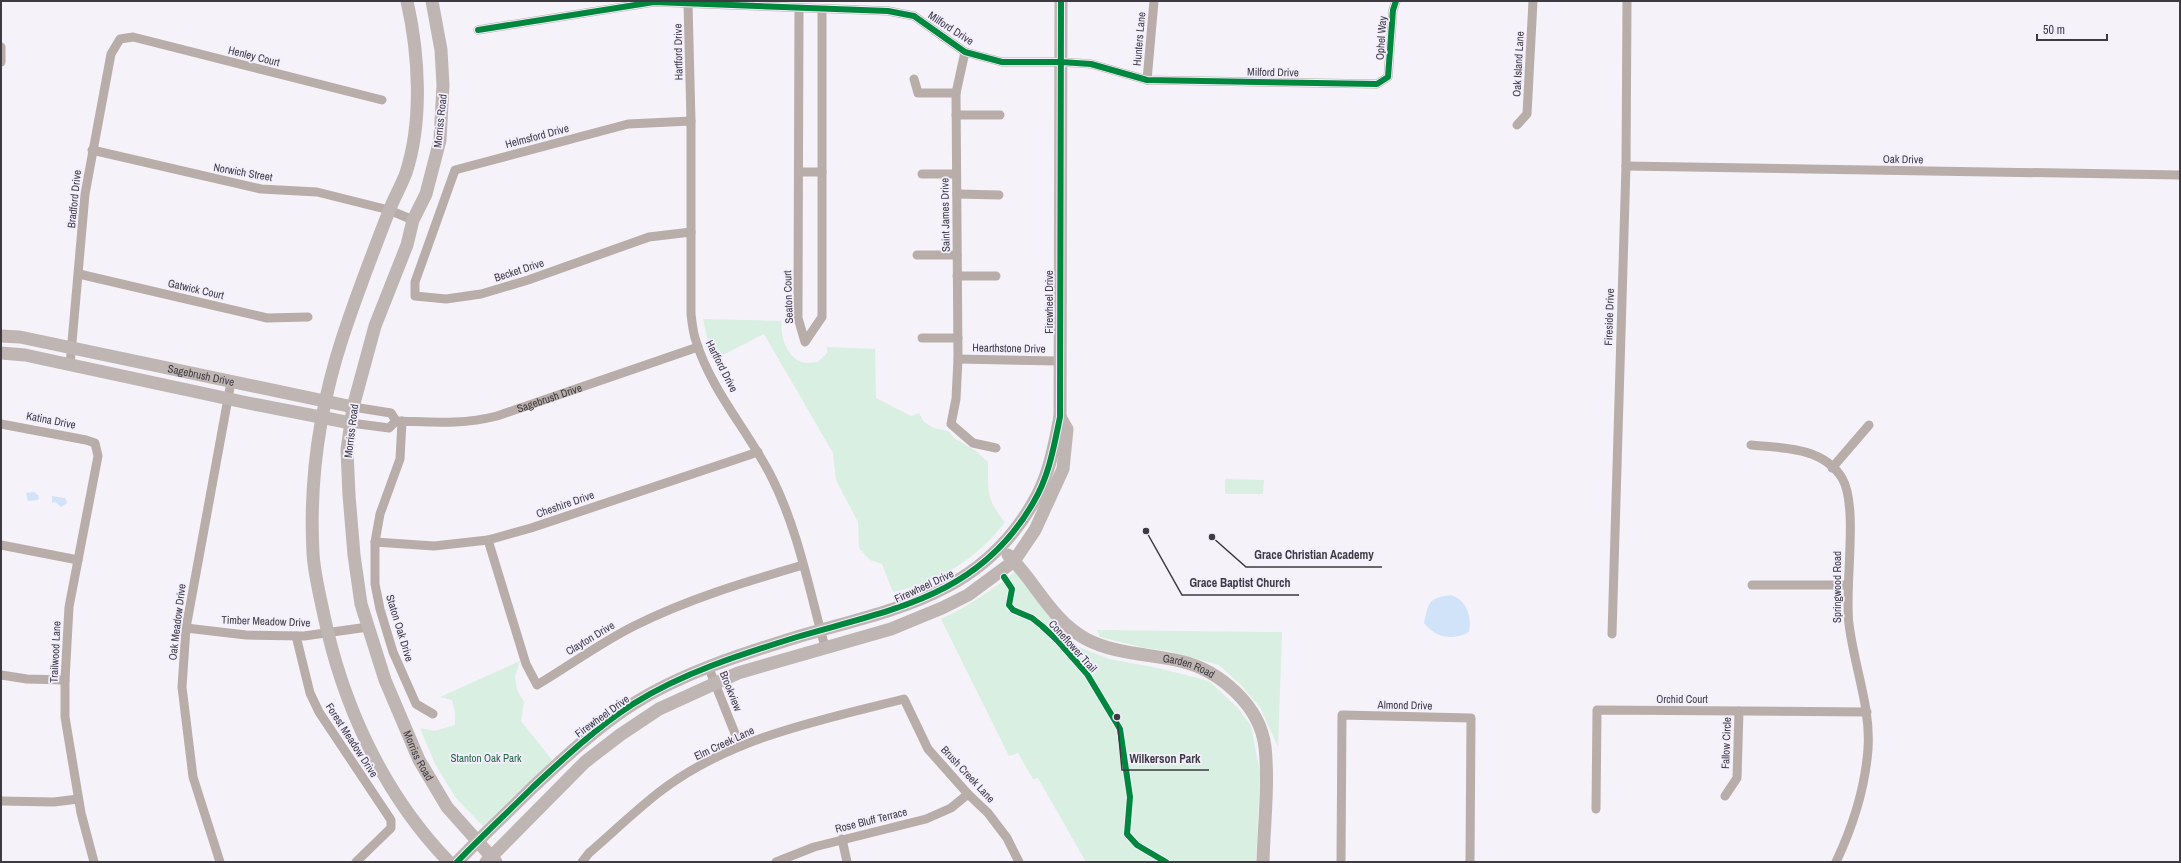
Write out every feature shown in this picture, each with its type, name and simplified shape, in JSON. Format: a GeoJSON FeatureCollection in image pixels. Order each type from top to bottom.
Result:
{"type":"FeatureCollection","features":[{"type":"Feature","properties":{"kind":"street"},"geometry":{"type":"LineString","coordinates":[[407,1],[418,93],[411,152],[406,174],[389,210],[344,334],[322,418],[314,472],[313,554],[327,633],[347,700],[360,729],[390,785],[434,847],[449,862]]}},
{"type":"Feature","properties":{"kind":"street","name":"Morriss Road"},"geometry":{"type":"LineString","coordinates":[[432,1],[441,50],[443,86],[442,116],[434,166],[426,194],[413,220],[407,245],[375,326],[353,407],[347,450],[349,503],[357,581],[368,627],[385,680],[419,760],[447,807],[477,841],[491,860]]}},
{"type":"Feature","properties":{"kind":"street","name":"Firewheel Drive"},"geometry":{"type":"LineString","coordinates":[[457,862],[477,841],[576,748],[634,704],[708,666],[820,631],[895,611],[941,591],[963,578],[1000,548],[1033,504],[1043,484],[1053,453],[1060,417],[1061,1]]}},
{"type":"Feature","properties":{"kind":"street","name":"Hunters Lane"},"geometry":{"type":"LineString","coordinates":[[1147,80],[1154,1]]}},
{"type":"Feature","properties":{"kind":"street","name":"Ophel Way"},"geometry":{"type":"LineString","coordinates":[[1388,77],[1393,10],[1396,1]]}},
{"type":"Feature","properties":{"kind":"street","name":"Oak Island Lane"},"geometry":{"type":"LineString","coordinates":[[1516,125],[1527,114],[1533,1]]}},
{"type":"Feature","properties":{"kind":"street","name":"Fireside Drive"},"geometry":{"type":"LineString","coordinates":[[1612,634],[1626,166],[1627,1]]}},
{"type":"Feature","properties":{"kind":"street","name":"Milford Drive"},"geometry":{"type":"LineString","coordinates":[[478,30],[654,2],[888,11],[914,16],[965,52],[1002,62],[1061,62],[1091,64],[1147,80],[1377,84],[1388,77]]}},
{"type":"Feature","properties":{"kind":"street","name":"Hartford Drive"},"geometry":{"type":"LineString","coordinates":[[688,3],[691,121],[691,314],[698,347],[714,382],[758,452],[782,500],[803,565],[825,647]]}},
{"type":"Feature","properties":{"kind":"street","name":"Seaton Court"},"geometry":{"type":"LineString","coordinates":[[799,8],[798,318],[804,342],[822,317],[822,8]]}},
{"type":"Feature","properties":{"kind":"street","name":"Henley Court"},"geometry":{"type":"LineString","coordinates":[[120,39],[133,37],[382,100]]}},
{"type":"Feature","properties":{"kind":"street","name":"Bradford Drive"},"geometry":{"type":"LineString","coordinates":[[70,365],[86,194],[92,150],[111,54],[120,39]]}},
{"type":"Feature","properties":{"kind":"street"},"geometry":{"type":"LineString","coordinates":[[1,47],[1,62]]}},
{"type":"Feature","properties":{"kind":"street","name":"Saint James Drive"},"geometry":{"type":"LineString","coordinates":[[965,52],[956,93],[958,359],[956,399],[952,424],[973,443],[996,448]]}},
{"type":"Feature","properties":{"kind":"street"},"geometry":{"type":"LineString","coordinates":[[914,78],[918,93],[956,93]]}},
{"type":"Feature","properties":{"kind":"street"},"geometry":{"type":"LineString","coordinates":[[956,115],[1000,115]]}},
{"type":"Feature","properties":{"kind":"street","name":"Helmsford Drive"},"geometry":{"type":"LineString","coordinates":[[432,232],[455,170],[628,124],[691,121]]}},
{"type":"Feature","properties":{"kind":"street","name":"Norwich Street"},"geometry":{"type":"LineString","coordinates":[[92,150],[261,189],[317,192],[389,210],[413,220]]}},
{"type":"Feature","properties":{"kind":"street","name":"Oak Drive"},"geometry":{"type":"LineString","coordinates":[[1626,166],[2180,175]]}},
{"type":"Feature","properties":{"kind":"street"},"geometry":{"type":"LineString","coordinates":[[799,172],[822,172]]}},
{"type":"Feature","properties":{"kind":"street"},"geometry":{"type":"LineString","coordinates":[[922,174],[956,174]]}},
{"type":"Feature","properties":{"kind":"street"},"geometry":{"type":"LineString","coordinates":[[957,194],[999,195]]}},
{"type":"Feature","properties":{"kind":"street","name":"Becket Drive"},"geometry":{"type":"LineString","coordinates":[[432,232],[415,282],[415,296],[446,299],[481,294],[528,280],[649,237],[691,232]]}},
{"type":"Feature","properties":{"kind":"street"},"geometry":{"type":"LineString","coordinates":[[917,255],[957,256]]}},
{"type":"Feature","properties":{"kind":"street","name":"Gatwick Court"},"geometry":{"type":"LineString","coordinates":[[79,274],[267,318],[308,317]]}},
{"type":"Feature","properties":{"kind":"street"},"geometry":{"type":"LineString","coordinates":[[957,276],[996,276]]}},
{"type":"Feature","properties":{"kind":"street","name":"Sagebrush Drive"},"geometry":{"type":"LineString","coordinates":[[1,336],[20,337],[326,403],[391,413],[399,421]]}},
{"type":"Feature","properties":{"kind":"street"},"geometry":{"type":"LineString","coordinates":[[922,338],[958,338]]}},
{"type":"Feature","properties":{"kind":"street","name":"Sagebrush Drive"},"geometry":{"type":"LineString","coordinates":[[1,353],[25,354],[70,365],[322,418],[389,428],[399,421],[466,423],[497,416],[698,347]]}},
{"type":"Feature","properties":{"kind":"street","name":"Hearthstone Drive"},"geometry":{"type":"LineString","coordinates":[[958,359],[1059,361]]}},
{"type":"Feature","properties":{"kind":"street","name":"Oak Meadow Drive"},"geometry":{"type":"LineString","coordinates":[[220,862],[193,777],[182,687],[186,628],[231,382]]}},
{"type":"Feature","properties":{"kind":"street","name":"Firewheel Drive"},"geometry":{"type":"LineString","coordinates":[[491,860],[550,795],[584,762],[614,739],[659,709],[738,673],[891,629],[942,608],[968,595],[1014,561],[1035,530],[1063,469],[1067,429],[1060,417]]}},
{"type":"Feature","properties":{"kind":"street","name":"Staton Oak Drive"},"geometry":{"type":"LineString","coordinates":[[399,421],[400,459],[380,514],[375,542],[375,584],[380,610],[393,652],[416,704],[433,714]]}},
{"type":"Feature","properties":{"kind":"street","name":"Katina Drive"},"geometry":{"type":"LineString","coordinates":[[1,424],[35,429],[95,443]]}},
{"type":"Feature","properties":{"kind":"street"},"geometry":{"type":"LineString","coordinates":[[1832,468],[1869,425]]}},
{"type":"Feature","properties":{"kind":"street","name":"Trailwood Lane"},"geometry":{"type":"LineString","coordinates":[[94,862],[78,799],[65,717],[65,680],[69,607],[98,456],[95,443]]}},
{"type":"Feature","properties":{"kind":"street","name":"Springwood Road"},"geometry":{"type":"LineString","coordinates":[[1752,445],[1800,450],[1823,460],[1841,477],[1846,488],[1850,508],[1848,585],[1849,625],[1869,728],[1865,782],[1857,810],[1836,862]]}},
{"type":"Feature","properties":{"kind":"street","name":"Cheshire Drive"},"geometry":{"type":"LineString","coordinates":[[375,542],[434,546],[488,540],[532,528],[758,452]]}},
{"type":"Feature","properties":{"kind":"street","name":"Clayton Drive"},"geometry":{"type":"LineString","coordinates":[[488,540],[526,664],[537,685],[633,627],[664,613],[708,594],[803,565]]}},
{"type":"Feature","properties":{"kind":"street"},"geometry":{"type":"LineString","coordinates":[[1,545],[78,560]]}},
{"type":"Feature","properties":{"kind":"street","name":"Garden Road"},"geometry":{"type":"LineString","coordinates":[[1000,548],[1014,561],[1063,623],[1085,638],[1108,648],[1148,654],[1182,662],[1202,669],[1219,678],[1239,695],[1256,720],[1265,746],[1266,790],[1263,862]]}},
{"type":"Feature","properties":{"kind":"street"},"geometry":{"type":"LineString","coordinates":[[1752,585],[1848,585]]}},
{"type":"Feature","properties":{"kind":"street","name":"Timber Meadow Drive"},"geometry":{"type":"LineString","coordinates":[[186,628],[246,635],[296,636],[368,627]]}},
{"type":"Feature","properties":{"kind":"street","name":"Forest Meadow Drive"},"geometry":{"type":"LineString","coordinates":[[296,636],[310,693],[319,712],[391,820],[391,828],[356,862]]}},
{"type":"Feature","properties":{"kind":"street","name":"Brookview"},"geometry":{"type":"LineString","coordinates":[[708,666],[740,746]]}},
{"type":"Feature","properties":{"kind":"street"},"geometry":{"type":"LineString","coordinates":[[1,675],[27,680],[65,680]]}},
{"type":"Feature","properties":{"kind":"street","name":"Elm Creek Lane"},"geometry":{"type":"LineString","coordinates":[[582,862],[589,853],[659,792],[701,766],[740,746],[805,724],[904,699]]}},
{"type":"Feature","properties":{"kind":"street","name":"Brush Creek Lane"},"geometry":{"type":"LineString","coordinates":[[904,699],[928,749],[968,794],[988,813],[1007,838],[1019,862]]}},
{"type":"Feature","properties":{"kind":"street","name":"Orchid Court"},"geometry":{"type":"LineString","coordinates":[[1596,809],[1597,710],[1867,712]]}},
{"type":"Feature","properties":{"kind":"street","name":"Fallow Circle"},"geometry":{"type":"LineString","coordinates":[[1725,796],[1737,778],[1740,711]]}},
{"type":"Feature","properties":{"kind":"street","name":"Almond Drive"},"geometry":{"type":"LineString","coordinates":[[1341,862],[1342,715],[1471,718],[1470,862]]}},
{"type":"Feature","properties":{"kind":"street","name":"Rose Bluff Terrace"},"geometry":{"type":"LineString","coordinates":[[776,862],[814,846],[926,819],[951,808],[968,794]]}},
{"type":"Feature","properties":{"kind":"street"},"geometry":{"type":"LineString","coordinates":[[1,801],[54,802],[78,799]]}},
{"type":"Feature","properties":{"kind":"street"},"geometry":{"type":"LineString","coordinates":[[842,839],[847,862]]}},
{"type":"Feature","properties":{"kind":"green space"},"geometry":{"type":"Polygon","coordinates":[[[703,319],[782,321],[783,339],[788,351],[796,359],[804,363],[818,362],[827,353],[827,347],[875,349],[876,398],[911,416],[919,413],[924,422],[934,428],[948,431],[954,438],[976,451],[988,462],[989,494],[994,508],[1005,522],[982,548],[955,568],[926,582],[893,592],[882,564],[870,560],[859,548],[858,522],[836,480],[833,453],[764,334],[717,358],[708,342],[703,319]]]}},
{"type":"Feature","properties":{"kind":"green space"},"geometry":{"type":"Polygon","coordinates":[[[1225,479],[1264,480],[1263,494],[1225,494],[1225,479]]]}},
{"type":"Feature","properties":{"kind":"green space"},"geometry":{"type":"Polygon","coordinates":[[[1016,571],[1044,610],[1074,645],[1109,659],[1158,668],[1209,681],[1238,708],[1251,726],[1260,773],[1256,862],[1086,862],[1038,778],[1033,779],[1018,753],[1009,756],[941,619],[980,597],[1016,571]]]}},
{"type":"Feature","properties":{"kind":"green space"},"geometry":{"type":"Polygon","coordinates":[[[1097,630],[1282,632],[1278,747],[1260,707],[1241,685],[1219,665],[1169,651],[1145,648],[1100,637],[1097,630]]]}},
{"type":"Feature","properties":{"kind":"green space","name":"Stanton Oak Park"},"geometry":{"type":"Polygon","coordinates":[[[520,661],[515,677],[517,690],[524,702],[521,721],[552,760],[483,826],[456,798],[435,764],[420,728],[434,731],[455,725],[455,712],[452,700],[440,697],[520,661]]]}},
{"type":"Feature","properties":{"kind":"water"},"geometry":{"type":"Polygon","coordinates":[[[34,492],[39,496],[38,500],[28,501],[26,493],[34,492]]]}},
{"type":"Feature","properties":{"kind":"water"},"geometry":{"type":"Polygon","coordinates":[[[52,496],[65,498],[67,503],[61,507],[55,502],[52,503],[52,496]]]}},
{"type":"Feature","properties":{"kind":"water"},"geometry":{"type":"Polygon","coordinates":[[[1451,595],[1456,597],[1465,605],[1469,615],[1470,626],[1469,632],[1463,635],[1450,637],[1439,635],[1424,623],[1427,610],[1431,602],[1443,596],[1451,595]]]}},
{"type":"Feature","properties":{"kind":"cycle path"},"geometry":{"type":"LineString","coordinates":[[457,862],[533,787],[569,754],[633,704],[672,683],[734,657],[776,643],[899,607],[930,595],[960,579],[987,560],[1011,535],[1039,493],[1047,472],[1060,417],[1061,1]]}},
{"type":"Feature","properties":{"kind":"cycle path"},"geometry":{"type":"LineString","coordinates":[[478,30],[654,2],[888,11],[914,16],[965,52],[1002,62],[1061,62],[1091,64],[1147,80],[1377,84],[1388,77],[1393,10],[1396,1]]}},
{"type":"Feature","properties":{"kind":"cycle path","name":"Coneflower Trail"},"geometry":{"type":"LineString","coordinates":[[1004,577],[1012,589],[1009,605],[1013,610],[1032,618],[1057,640],[1087,674],[1120,729],[1130,797],[1127,834],[1137,845],[1166,862]]}},
{"type":"Feature","properties":{"kind":"place","name":"Grace Baptist Church"},"geometry":{"type":"Point","coordinates":[1146,531]}},
{"type":"Feature","properties":{"kind":"place","name":"Grace Christian Academy"},"geometry":{"type":"Point","coordinates":[1212,537]}},
{"type":"Feature","properties":{"kind":"place","name":"Wilkerson Park"},"geometry":{"type":"Point","coordinates":[1117,717]}}]}
